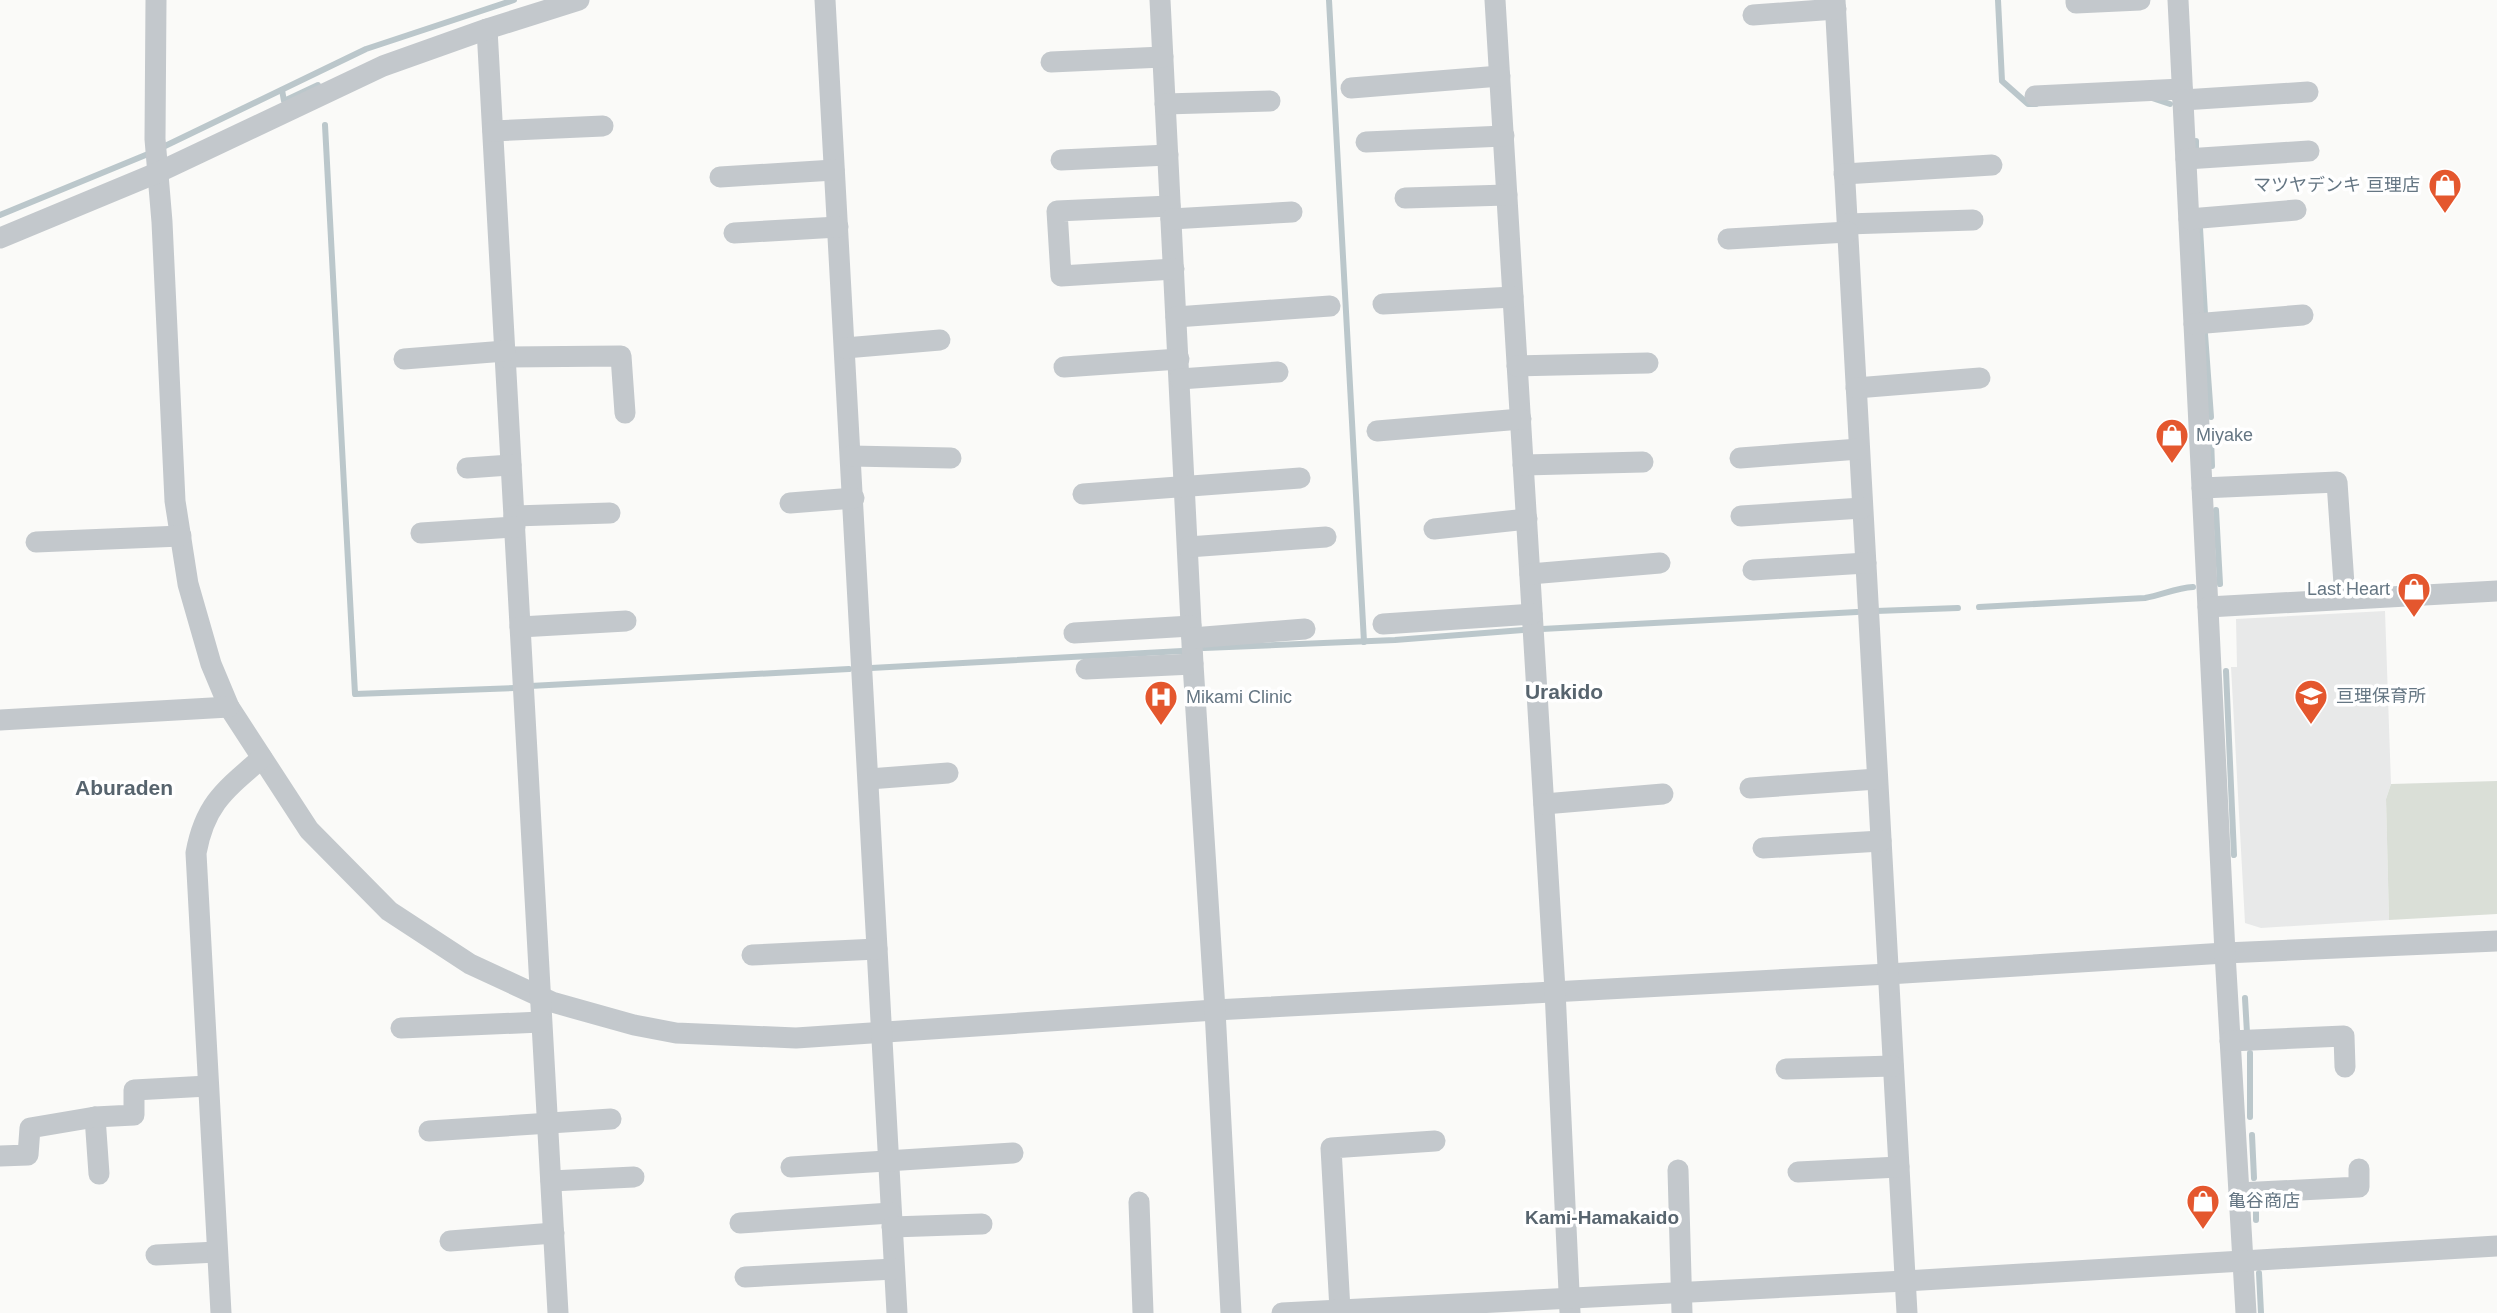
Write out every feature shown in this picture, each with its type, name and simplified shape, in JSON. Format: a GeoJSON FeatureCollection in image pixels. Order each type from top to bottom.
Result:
{"type":"FeatureCollection","features":[{"type":"Feature","properties":{"kind":"street"},"geometry":{"type":"LineString","coordinates":[[156,0],[155,139],[176,500],[188,584],[211,664],[229,707],[309,830],[389,911],[470,964],[540,996],[634,1025],[676,1033],[796,1038],[1555,990],[1888,974],[2225,953],[2497,941]]}},
{"type":"Feature","properties":{"kind":"street"},"geometry":{"type":"LineString","coordinates":[[0,238],[159,172],[383,66],[579,0]]}},
{"type":"Feature","properties":{"kind":"street"},"geometry":{"type":"LineString","coordinates":[[825,0],[897,1313]]}},
{"type":"Feature","properties":{"kind":"street"},"geometry":{"type":"LineString","coordinates":[[1160,0],[1191,632],[1231,1313]]}},
{"type":"Feature","properties":{"kind":"street"},"geometry":{"type":"LineString","coordinates":[[1495,0],[1555,990],[1570,1306]]}},
{"type":"Feature","properties":{"kind":"street"},"geometry":{"type":"LineString","coordinates":[[2076,0],[2076,3],[2140,0]]}},
{"type":"Feature","properties":{"kind":"street"},"geometry":{"type":"LineString","coordinates":[[2178,0],[2225,953],[2246,1313]]}},
{"type":"Feature","properties":{"kind":"street"},"geometry":{"type":"LineString","coordinates":[[1753,15],[1835,4],[1907,1313]]}},
{"type":"Feature","properties":{"kind":"street"},"geometry":{"type":"LineString","coordinates":[[488,29],[558,1313]]}},
{"type":"Feature","properties":{"kind":"street"},"geometry":{"type":"LineString","coordinates":[[1051,62],[1163,57]]}},
{"type":"Feature","properties":{"kind":"street"},"geometry":{"type":"LineString","coordinates":[[1351,88],[1500,76]]}},
{"type":"Feature","properties":{"kind":"street"},"geometry":{"type":"LineString","coordinates":[[2035,96],[2308,92]]}},
{"type":"Feature","properties":{"kind":"street"},"geometry":{"type":"LineString","coordinates":[[1165,104],[1270,101]]}},
{"type":"Feature","properties":{"kind":"street"},"geometry":{"type":"LineString","coordinates":[[493,131],[603,126]]}},
{"type":"Feature","properties":{"kind":"street"},"geometry":{"type":"LineString","coordinates":[[1366,142],[1503,136]]}},
{"type":"Feature","properties":{"kind":"street"},"geometry":{"type":"LineString","coordinates":[[2186,159],[2309,151]]}},
{"type":"Feature","properties":{"kind":"street"},"geometry":{"type":"LineString","coordinates":[[1061,160],[1168,155]]}},
{"type":"Feature","properties":{"kind":"street"},"geometry":{"type":"LineString","coordinates":[[1844,174],[1992,165]]}},
{"type":"Feature","properties":{"kind":"street"},"geometry":{"type":"LineString","coordinates":[[720,177],[834,170]]}},
{"type":"Feature","properties":{"kind":"street"},"geometry":{"type":"LineString","coordinates":[[1405,198],[1507,195]]}},
{"type":"Feature","properties":{"kind":"street"},"geometry":{"type":"LineString","coordinates":[[1174,269],[1062,276],[1057,211],[1292,212]]}},
{"type":"Feature","properties":{"kind":"street"},"geometry":{"type":"LineString","coordinates":[[2189,219],[2296,211]]}},
{"type":"Feature","properties":{"kind":"street"},"geometry":{"type":"LineString","coordinates":[[1728,239],[1973,220]]}},
{"type":"Feature","properties":{"kind":"street"},"geometry":{"type":"LineString","coordinates":[[734,233],[838,227]]}},
{"type":"Feature","properties":{"kind":"street"},"geometry":{"type":"LineString","coordinates":[[1383,304],[1513,297]]}},
{"type":"Feature","properties":{"kind":"street"},"geometry":{"type":"LineString","coordinates":[[1176,317],[1330,306]]}},
{"type":"Feature","properties":{"kind":"street"},"geometry":{"type":"LineString","coordinates":[[2194,324],[2303,315]]}},
{"type":"Feature","properties":{"kind":"street"},"geometry":{"type":"LineString","coordinates":[[845,348],[940,340]]}},
{"type":"Feature","properties":{"kind":"street"},"geometry":{"type":"LineString","coordinates":[[404,359],[505,354],[621,356],[625,413]]}},
{"type":"Feature","properties":{"kind":"street"},"geometry":{"type":"LineString","coordinates":[[1517,366],[1648,362]]}},
{"type":"Feature","properties":{"kind":"street"},"geometry":{"type":"LineString","coordinates":[[1064,367],[1278,372]]}},
{"type":"Feature","properties":{"kind":"street"},"geometry":{"type":"LineString","coordinates":[[1856,388],[1980,378]]}},
{"type":"Feature","properties":{"kind":"street"},"geometry":{"type":"LineString","coordinates":[[1377,431],[1521,419]]}},
{"type":"Feature","properties":{"kind":"street"},"geometry":{"type":"LineString","coordinates":[[1740,458],[1859,449]]}},
{"type":"Feature","properties":{"kind":"street"},"geometry":{"type":"LineString","coordinates":[[851,456],[951,458]]}},
{"type":"Feature","properties":{"kind":"street"},"geometry":{"type":"LineString","coordinates":[[1523,465],[1643,462]]}},
{"type":"Feature","properties":{"kind":"street"},"geometry":{"type":"LineString","coordinates":[[467,468],[511,465]]}},
{"type":"Feature","properties":{"kind":"street"},"geometry":{"type":"LineString","coordinates":[[1083,494],[1300,478]]}},
{"type":"Feature","properties":{"kind":"street"},"geometry":{"type":"LineString","coordinates":[[2202,488],[2337,482],[2345,599]]}},
{"type":"Feature","properties":{"kind":"street"},"geometry":{"type":"LineString","coordinates":[[790,503],[854,498]]}},
{"type":"Feature","properties":{"kind":"street"},"geometry":{"type":"LineString","coordinates":[[1741,516],[1862,508]]}},
{"type":"Feature","properties":{"kind":"street"},"geometry":{"type":"LineString","coordinates":[[421,533],[610,513]]}},
{"type":"Feature","properties":{"kind":"street"},"geometry":{"type":"LineString","coordinates":[[1434,529],[1527,519]]}},
{"type":"Feature","properties":{"kind":"street"},"geometry":{"type":"LineString","coordinates":[[36,542],[181,536]]}},
{"type":"Feature","properties":{"kind":"street"},"geometry":{"type":"LineString","coordinates":[[1188,547],[1326,537]]}},
{"type":"Feature","properties":{"kind":"street"},"geometry":{"type":"LineString","coordinates":[[1530,574],[1660,563]]}},
{"type":"Feature","properties":{"kind":"street"},"geometry":{"type":"LineString","coordinates":[[1753,570],[1866,563]]}},
{"type":"Feature","properties":{"kind":"street"},"geometry":{"type":"LineString","coordinates":[[2208,607],[2497,591]]}},
{"type":"Feature","properties":{"kind":"street"},"geometry":{"type":"LineString","coordinates":[[1384,624],[1532,614]]}},
{"type":"Feature","properties":{"kind":"street"},"geometry":{"type":"LineString","coordinates":[[520,627],[626,621]]}},
{"type":"Feature","properties":{"kind":"street"},"geometry":{"type":"LineString","coordinates":[[1074,633],[1305,629]]}},
{"type":"Feature","properties":{"kind":"street"},"geometry":{"type":"LineString","coordinates":[[1086,669],[1193,664]]}},
{"type":"Feature","properties":{"kind":"street"},"geometry":{"type":"LineString","coordinates":[[0,720],[229,707]]}},
{"type":"Feature","properties":{"kind":"street"},"geometry":{"type":"LineString","coordinates":[[221,1313],[196,853],[200,830],[209,810],[235,781],[262,758]]}},
{"type":"Feature","properties":{"kind":"street"},"geometry":{"type":"LineString","coordinates":[[869,779],[948,773]]}},
{"type":"Feature","properties":{"kind":"street"},"geometry":{"type":"LineString","coordinates":[[1749,788],[1877,779]]}},
{"type":"Feature","properties":{"kind":"street"},"geometry":{"type":"LineString","coordinates":[[1544,804],[1663,794]]}},
{"type":"Feature","properties":{"kind":"street"},"geometry":{"type":"LineString","coordinates":[[1763,848],[1881,841]]}},
{"type":"Feature","properties":{"kind":"street"},"geometry":{"type":"LineString","coordinates":[[752,955],[877,949]]}},
{"type":"Feature","properties":{"kind":"street"},"geometry":{"type":"LineString","coordinates":[[401,1028],[541,1022]]}},
{"type":"Feature","properties":{"kind":"street"},"geometry":{"type":"LineString","coordinates":[[2230,1041],[2344,1036],[2345,1067]]}},
{"type":"Feature","properties":{"kind":"street"},"geometry":{"type":"LineString","coordinates":[[1786,1069],[1893,1066]]}},
{"type":"Feature","properties":{"kind":"street"},"geometry":{"type":"LineString","coordinates":[[0,1156],[28,1155],[30,1128],[95,1117],[134,1115],[134,1090],[208,1086]]}},
{"type":"Feature","properties":{"kind":"street"},"geometry":{"type":"LineString","coordinates":[[95,1117],[99,1174]]}},
{"type":"Feature","properties":{"kind":"street"},"geometry":{"type":"LineString","coordinates":[[429,1131],[611,1119]]}},
{"type":"Feature","properties":{"kind":"street"},"geometry":{"type":"LineString","coordinates":[[1340,1310],[1331,1148],[1435,1141]]}},
{"type":"Feature","properties":{"kind":"street"},"geometry":{"type":"LineString","coordinates":[[791,1167],[1013,1153]]}},
{"type":"Feature","properties":{"kind":"street"},"geometry":{"type":"LineString","coordinates":[[1798,1172],[1899,1167]]}},
{"type":"Feature","properties":{"kind":"street"},"geometry":{"type":"LineString","coordinates":[[2239,1193],[2359,1187],[2359,1168]]}},
{"type":"Feature","properties":{"kind":"street"},"geometry":{"type":"LineString","coordinates":[[1678,1170],[1681,1303]]}},
{"type":"Feature","properties":{"kind":"street"},"geometry":{"type":"LineString","coordinates":[[551,1181],[634,1177]]}},
{"type":"Feature","properties":{"kind":"street"},"geometry":{"type":"LineString","coordinates":[[1139,1202],[1143,1313]]}},
{"type":"Feature","properties":{"kind":"street"},"geometry":{"type":"LineString","coordinates":[[740,1223],[892,1220],[982,1224]]}},
{"type":"Feature","properties":{"kind":"street"},"geometry":{"type":"LineString","coordinates":[[450,1241],[554,1233]]}},
{"type":"Feature","properties":{"kind":"street"},"geometry":{"type":"LineString","coordinates":[[1282,1313],[1681,1303],[1905,1281],[2497,1246]]}},
{"type":"Feature","properties":{"kind":"street"},"geometry":{"type":"LineString","coordinates":[[156,1255],[218,1252]]}},
{"type":"Feature","properties":{"kind":"street"},"geometry":{"type":"LineString","coordinates":[[745,1277],[894,1269]]}},
{"type":"Feature","properties":{"kind":"shaded area","name":"亘理保育所"},"geometry":{"type":"Polygon","coordinates":[[[2385,611],[2391,784],[2386,799],[2389,920],[2261,928],[2245,923],[2231,667],[2237,667],[2236,619],[2385,611]]]}},
{"type":"Feature","properties":{"kind":"shaded area"},"geometry":{"type":"Polygon","coordinates":[[[2497,781],[2497,914],[2389,920],[2386,799],[2391,784],[2497,781]]]}},
{"type":"Feature","properties":{"kind":"waterway"},"geometry":{"type":"LineString","coordinates":[[165,146],[366,49],[514,0]]}},
{"type":"Feature","properties":{"kind":"waterway"},"geometry":{"type":"LineString","coordinates":[[1329,0],[1364,642]]}},
{"type":"Feature","properties":{"kind":"waterway"},"geometry":{"type":"LineString","coordinates":[[1998,0],[2002,81],[2028,104],[2036,104]]}},
{"type":"Feature","properties":{"kind":"waterway"},"geometry":{"type":"LineString","coordinates":[[282,90],[284,101],[318,85]]}},
{"type":"Feature","properties":{"kind":"waterway"},"geometry":{"type":"LineString","coordinates":[[2152,98],[2170,104]]}},
{"type":"Feature","properties":{"kind":"waterway"},"geometry":{"type":"LineString","coordinates":[[325,125],[355,694],[514,688]]}},
{"type":"Feature","properties":{"kind":"waterway"},"geometry":{"type":"LineString","coordinates":[[2196,141],[2196,150]]}},
{"type":"Feature","properties":{"kind":"waterway"},"geometry":{"type":"LineString","coordinates":[[0,215],[148,154]]}},
{"type":"Feature","properties":{"kind":"waterway"},"geometry":{"type":"LineString","coordinates":[[2200,228],[2205,314]]}},
{"type":"Feature","properties":{"kind":"waterway"},"geometry":{"type":"LineString","coordinates":[[2205,334],[2211,417]]}},
{"type":"Feature","properties":{"kind":"waterway"},"geometry":{"type":"LineString","coordinates":[[2211,438],[2212,466]]}},
{"type":"Feature","properties":{"kind":"waterway"},"geometry":{"type":"LineString","coordinates":[[2216,510],[2220,584]]}},
{"type":"Feature","properties":{"kind":"waterway"},"geometry":{"type":"LineString","coordinates":[[1979,607],[2145,598],[2193,587]]}},
{"type":"Feature","properties":{"kind":"waterway"},"geometry":{"type":"LineString","coordinates":[[1876,611],[1958,608]]}},
{"type":"Feature","properties":{"kind":"waterway"},"geometry":{"type":"LineString","coordinates":[[1542,629],[1857,612]]}},
{"type":"Feature","properties":{"kind":"waterway"},"geometry":{"type":"LineString","coordinates":[[1204,648],[1395,640],[1523,630]]}},
{"type":"Feature","properties":{"kind":"waterway"},"geometry":{"type":"LineString","coordinates":[[871,668],[1182,651]]}},
{"type":"Feature","properties":{"kind":"waterway"},"geometry":{"type":"LineString","coordinates":[[530,686],[849,669]]}},
{"type":"Feature","properties":{"kind":"waterway"},"geometry":{"type":"LineString","coordinates":[[2226,671],[2234,855]]}},
{"type":"Feature","properties":{"kind":"waterway"},"geometry":{"type":"LineString","coordinates":[[2245,998],[2247,1033]]}},
{"type":"Feature","properties":{"kind":"waterway"},"geometry":{"type":"LineString","coordinates":[[2250,1053],[2250,1117]]}},
{"type":"Feature","properties":{"kind":"waterway"},"geometry":{"type":"LineString","coordinates":[[2252,1135],[2254,1178]]}},
{"type":"Feature","properties":{"kind":"waterway"},"geometry":{"type":"LineString","coordinates":[[2256,1203],[2256,1220]]}},
{"type":"Feature","properties":{"kind":"waterway"},"geometry":{"type":"LineString","coordinates":[[2259,1273],[2261,1313]]}},
{"type":"Feature","properties":{"kind":"place","name":"マツヤデンキ 亘理店"},"geometry":{"type":"Point","coordinates":[2445,215]}},
{"type":"Feature","properties":{"kind":"place","name":"Miyake"},"geometry":{"type":"Point","coordinates":[2172,465]}},
{"type":"Feature","properties":{"kind":"place","name":"Last Heart"},"geometry":{"type":"Point","coordinates":[2414,619]}},
{"type":"Feature","properties":{"kind":"place","name":"亘理保育所"},"geometry":{"type":"Point","coordinates":[2311,726]}},
{"type":"Feature","properties":{"kind":"place","name":"Mikami Clinic"},"geometry":{"type":"Point","coordinates":[1161,727]}},
{"type":"Feature","properties":{"kind":"place","name":"亀谷商店"},"geometry":{"type":"Point","coordinates":[2203,1231]}},
{"type":"Feature","properties":{"kind":"district","name":"Urakido"},"geometry":{"type":"Point","coordinates":[1564,691]}},
{"type":"Feature","properties":{"kind":"district","name":"Aburaden"},"geometry":{"type":"Point","coordinates":[124,787]}},
{"type":"Feature","properties":{"kind":"district","name":"Kami-Hamakaido"},"geometry":{"type":"Point","coordinates":[1602,1217]}}]}
